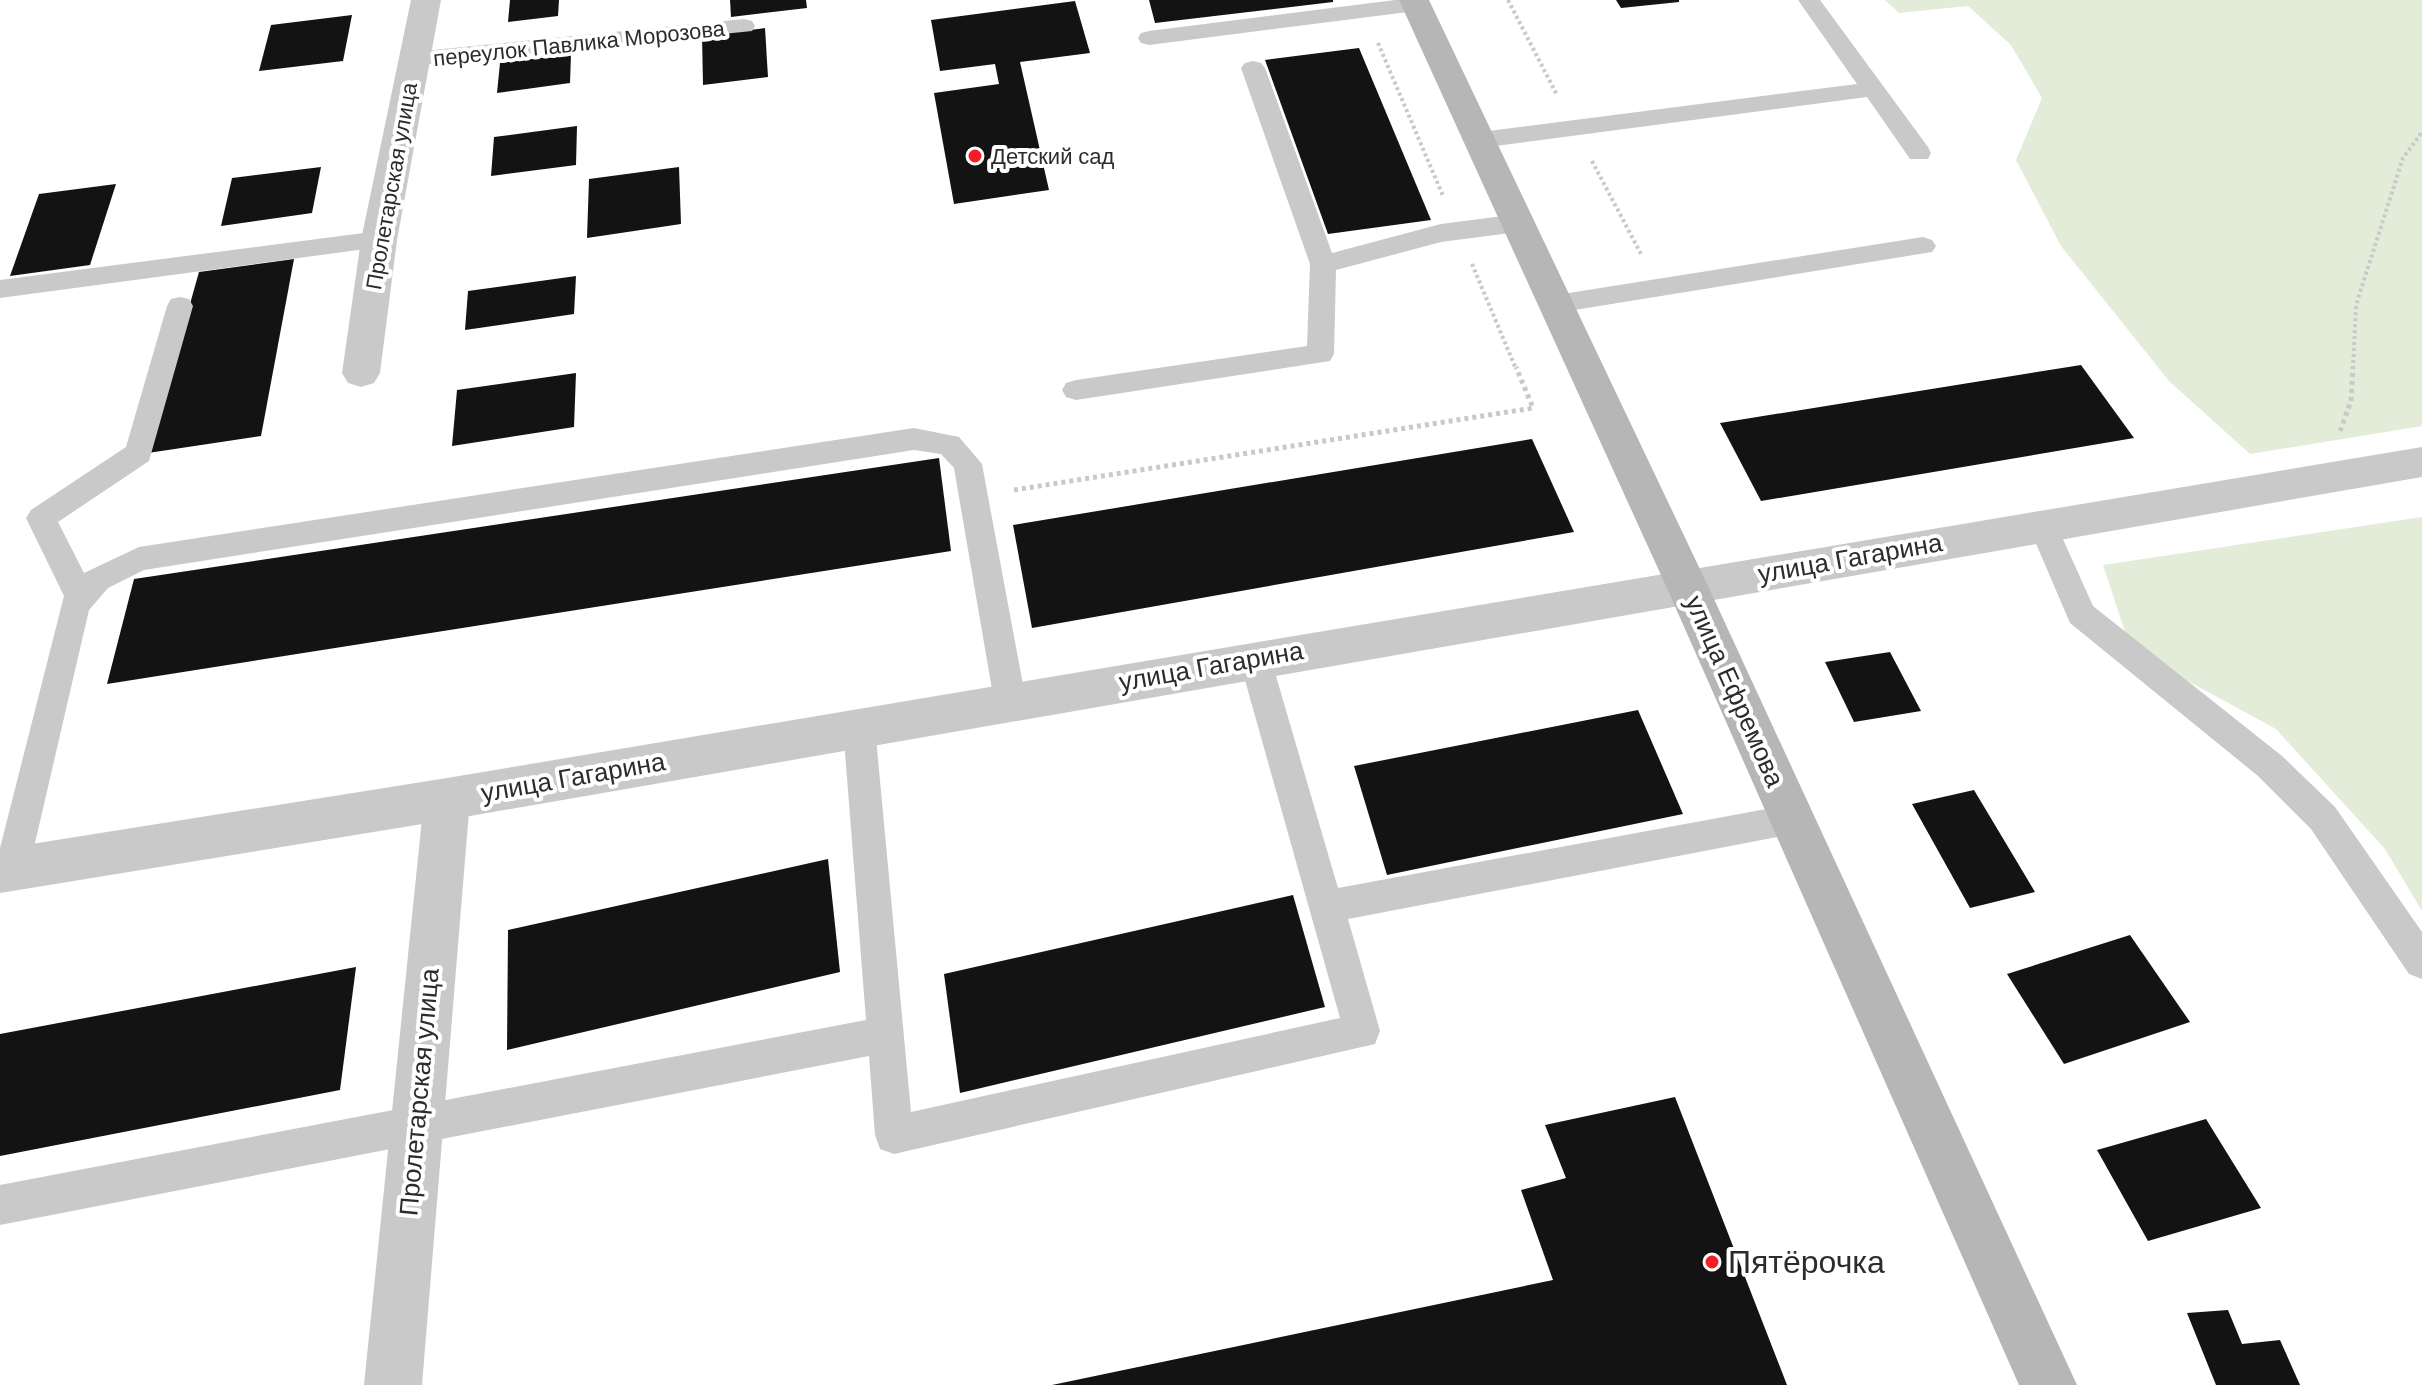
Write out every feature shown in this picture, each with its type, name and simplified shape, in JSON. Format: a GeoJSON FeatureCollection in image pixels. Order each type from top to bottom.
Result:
{"type":"FeatureCollection","features":[{"type":"Feature","properties":{"kind":"main road","name":"улица Ефремова"},"geometry":{"type":"LineString","coordinates":[[1415,2],[1687,586],[2048,1385]]}},
{"type":"Feature","properties":{"kind":"street","name":"Пролетарская улица"},"geometry":{"type":"LineString","coordinates":[[361,373],[379,240],[426,0]]}},
{"type":"Feature","properties":{"kind":"street","name":"улица Гагарина"},"geometry":{"type":"LineString","coordinates":[[6,870],[447,799],[2422,462]]}},
{"type":"Feature","properties":{"kind":"street","name":"Пролетарская улица"},"geometry":{"type":"LineString","coordinates":[[393,1385],[447,799]]}},
{"type":"Feature","properties":{"kind":"lane"},"geometry":{"type":"LineString","coordinates":[[1809,0],[1919,153]]}},
{"type":"Feature","properties":{"kind":"lane"},"geometry":{"type":"LineString","coordinates":[[1149,38],[1415,2]]}},
{"type":"Feature","properties":{"kind":"lane","name":"переулок Павлика Морозова"},"geometry":{"type":"LineString","coordinates":[[413,59],[744,26]]}},
{"type":"Feature","properties":{"kind":"lane"},"geometry":{"type":"LineString","coordinates":[[1076,390],[1320,354],[1323,264],[1253,68]]}},
{"type":"Feature","properties":{"kind":"lane"},"geometry":{"type":"LineString","coordinates":[[1481,140],[1873,89]]}},
{"type":"Feature","properties":{"kind":"lane"},"geometry":{"type":"LineString","coordinates":[[1323,264],[1441,233],[1518,223]]}},
{"type":"Feature","properties":{"kind":"lane"},"geometry":{"type":"LineString","coordinates":[[0,289],[379,240]]}},
{"type":"Feature","properties":{"kind":"lane"},"geometry":{"type":"LineString","coordinates":[[1556,304],[1923,246]]}},
{"type":"Feature","properties":{"kind":"lane"},"geometry":{"type":"LineString","coordinates":[[81,598],[41,518],[139,453],[180,306]]}},
{"type":"Feature","properties":{"kind":"lane"},"geometry":{"type":"LineString","coordinates":[[6,870],[75,605],[97,579],[139,559],[914,439],[949,445],[968,464],[1010,701]]}},
{"type":"Feature","properties":{"kind":"lane"},"geometry":{"type":"LineString","coordinates":[[2043,525],[2081,614],[2270,766],[2323,818],[2422,962]]}},
{"type":"Feature","properties":{"kind":"lane"},"geometry":{"type":"LineString","coordinates":[[859,727],[894,1135],[1362,1031],[1255,659]]}},
{"type":"Feature","properties":{"kind":"lane"},"geometry":{"type":"LineString","coordinates":[[1326,907],[1793,819]]}},
{"type":"Feature","properties":{"kind":"lane"},"geometry":{"type":"LineString","coordinates":[[0,1205],[887,1034]]}},
{"type":"Feature","properties":{"kind":"path"},"geometry":{"type":"LineString","coordinates":[[2337,440],[2351,401],[2356,305],[2403,158],[2422,132]]}},
{"type":"Feature","properties":{"kind":"green space"},"geometry":{"type":"Polygon","coordinates":[[[1885,0],[2422,0],[2422,426],[2250,454],[2169,381],[2061,246],[2016,160],[2042,98],[2011,45],[1968,6],[1899,13],[1885,0]]]}},
{"type":"Feature","properties":{"kind":"green space"},"geometry":{"type":"Polygon","coordinates":[[[2422,517],[2422,911],[2385,849],[2276,729],[2131,650],[2103,565],[2422,517]]]}},
{"type":"Feature","properties":{"kind":"building"},"geometry":{"type":"Polygon","coordinates":[[[510,0],[559,0],[558,16],[508,22],[510,0]]]}},
{"type":"Feature","properties":{"kind":"building"},"geometry":{"type":"Polygon","coordinates":[[[730,0],[806,0],[807,8],[731,17],[730,0]]]}},
{"type":"Feature","properties":{"kind":"building"},"geometry":{"type":"Polygon","coordinates":[[[1149,0],[1333,0],[1333,2],[1155,23],[1149,0]]]}},
{"type":"Feature","properties":{"kind":"building"},"geometry":{"type":"Polygon","coordinates":[[[1616,0],[1679,0],[1679,2],[1621,8],[1616,0]]]}},
{"type":"Feature","properties":{"kind":"building"},"geometry":{"type":"Polygon","coordinates":[[[1075,1],[1090,53],[1020,62],[1049,190],[954,204],[934,93],[999,84],[995,64],[940,71],[931,20],[1075,1]]]}},
{"type":"Feature","properties":{"kind":"building"},"geometry":{"type":"Polygon","coordinates":[[[352,15],[343,61],[259,71],[271,25],[352,15]]]}},
{"type":"Feature","properties":{"kind":"building"},"geometry":{"type":"Polygon","coordinates":[[[765,28],[768,77],[703,85],[702,36],[765,28]]]}},
{"type":"Feature","properties":{"kind":"building"},"geometry":{"type":"Polygon","coordinates":[[[1359,48],[1431,220],[1328,234],[1265,60],[1359,48]]]}},
{"type":"Feature","properties":{"kind":"building"},"geometry":{"type":"Polygon","coordinates":[[[571,54],[570,83],[497,93],[500,63],[571,54]]]}},
{"type":"Feature","properties":{"kind":"building"},"geometry":{"type":"Polygon","coordinates":[[[577,126],[576,165],[491,176],[494,137],[577,126]]]}},
{"type":"Feature","properties":{"kind":"building"},"geometry":{"type":"Polygon","coordinates":[[[321,167],[312,213],[221,226],[232,178],[321,167]]]}},
{"type":"Feature","properties":{"kind":"building"},"geometry":{"type":"Polygon","coordinates":[[[679,167],[681,224],[587,238],[589,179],[679,167]]]}},
{"type":"Feature","properties":{"kind":"building"},"geometry":{"type":"Polygon","coordinates":[[[116,184],[90,265],[10,276],[39,194],[116,184]]]}},
{"type":"Feature","properties":{"kind":"building"},"geometry":{"type":"Polygon","coordinates":[[[294,259],[261,436],[148,453],[199,272],[294,259]]]}},
{"type":"Feature","properties":{"kind":"building"},"geometry":{"type":"Polygon","coordinates":[[[576,276],[574,314],[465,330],[468,291],[576,276]]]}},
{"type":"Feature","properties":{"kind":"building"},"geometry":{"type":"Polygon","coordinates":[[[2081,365],[2134,438],[1761,501],[1720,423],[2081,365]]]}},
{"type":"Feature","properties":{"kind":"building"},"geometry":{"type":"Polygon","coordinates":[[[576,373],[574,427],[452,446],[457,390],[576,373]]]}},
{"type":"Feature","properties":{"kind":"building"},"geometry":{"type":"Polygon","coordinates":[[[1532,439],[1574,532],[1032,628],[1013,525],[1532,439]]]}},
{"type":"Feature","properties":{"kind":"building"},"geometry":{"type":"Polygon","coordinates":[[[939,458],[951,551],[107,684],[134,579],[939,458]]]}},
{"type":"Feature","properties":{"kind":"building"},"geometry":{"type":"Polygon","coordinates":[[[1890,652],[1921,711],[1854,722],[1825,662],[1890,652]]]}},
{"type":"Feature","properties":{"kind":"building"},"geometry":{"type":"Polygon","coordinates":[[[1638,710],[1683,814],[1387,875],[1354,766],[1638,710]]]}},
{"type":"Feature","properties":{"kind":"building"},"geometry":{"type":"Polygon","coordinates":[[[1974,790],[2035,892],[1970,908],[1912,804],[1974,790]]]}},
{"type":"Feature","properties":{"kind":"building"},"geometry":{"type":"Polygon","coordinates":[[[828,859],[840,972],[507,1050],[508,930],[828,859]]]}},
{"type":"Feature","properties":{"kind":"building"},"geometry":{"type":"Polygon","coordinates":[[[1293,895],[1325,1007],[960,1093],[944,974],[1293,895]]]}},
{"type":"Feature","properties":{"kind":"building"},"geometry":{"type":"Polygon","coordinates":[[[2130,935],[2190,1022],[2064,1064],[2007,974],[2130,935]]]}},
{"type":"Feature","properties":{"kind":"building"},"geometry":{"type":"Polygon","coordinates":[[[356,967],[340,1090],[0,1156],[0,1034],[356,967]]]}},
{"type":"Feature","properties":{"kind":"building"},"geometry":{"type":"Polygon","coordinates":[[[1675,1097],[1787,1385],[1052,1385],[1553,1280],[1521,1190],[1566,1178],[1545,1125],[1675,1097]]]}},
{"type":"Feature","properties":{"kind":"building"},"geometry":{"type":"Polygon","coordinates":[[[2206,1119],[2261,1208],[2148,1241],[2097,1150],[2206,1119]]]}},
{"type":"Feature","properties":{"kind":"building"},"geometry":{"type":"Polygon","coordinates":[[[2228,1310],[2242,1344],[2280,1340],[2300,1385],[2216,1385],[2187,1313],[2228,1310]]]}},
{"type":"Feature","properties":{"kind":"place","name":"Детский сад"},"geometry":{"type":"Point","coordinates":[975,156]}},
{"type":"Feature","properties":{"kind":"place","name":"Пятёрочка"},"geometry":{"type":"Point","coordinates":[1712,1262]}}]}
